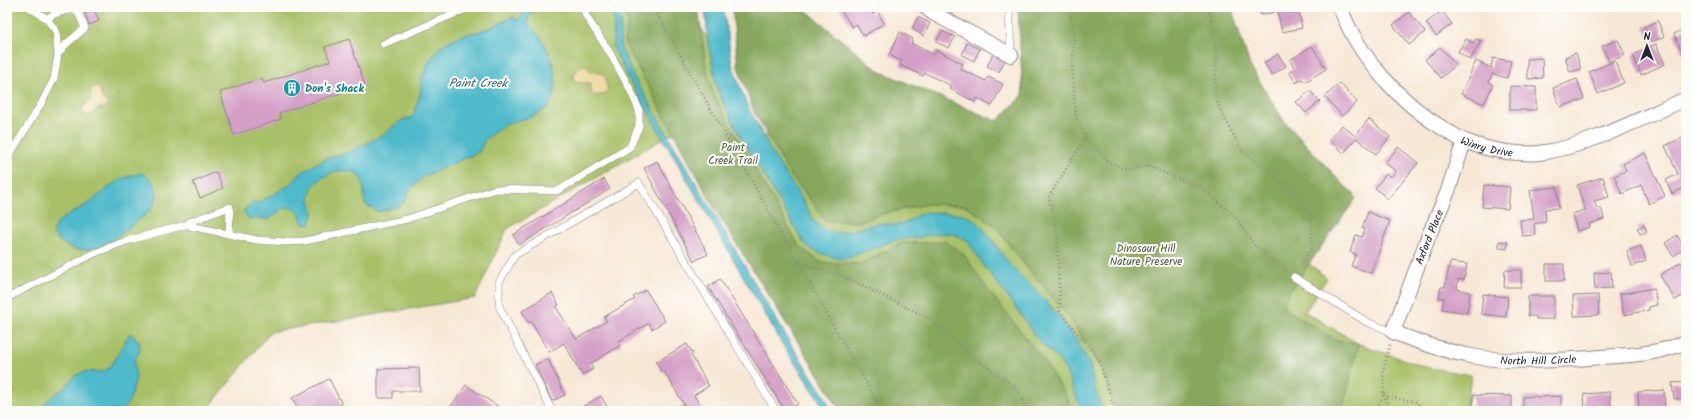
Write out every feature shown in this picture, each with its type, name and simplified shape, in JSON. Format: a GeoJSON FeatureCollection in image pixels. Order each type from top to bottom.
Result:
{"type":"FeatureCollection","features":[{"type":"Feature","properties":{"kind":"street"},"geometry":{"type":"LineString","coordinates":[[925,7],[933,14],[1011,55]]}},
{"type":"Feature","properties":{"kind":"street","name":"Winry Drive"},"geometry":{"type":"LineString","coordinates":[[1340,7],[1352,35],[1374,67],[1403,98],[1434,123],[1464,141],[1502,152],[1537,154],[1560,149],[1590,139],[1686,99]]}},
{"type":"Feature","properties":{"kind":"street","name":"Axford Place"},"geometry":{"type":"LineString","coordinates":[[1393,332],[1429,236],[1448,191],[1464,141]]}},
{"type":"Feature","properties":{"kind":"street","name":"North Hill Circle"},"geometry":{"type":"LineString","coordinates":[[1393,332],[1430,346],[1472,356],[1542,361],[1642,354],[1676,347],[1686,342]]}},
{"type":"Feature","properties":{"kind":"lane"},"geometry":{"type":"LineString","coordinates":[[12,151],[37,111],[54,79],[58,54],[56,31],[48,22],[49,20],[29,7]]}},
{"type":"Feature","properties":{"kind":"lane"},"geometry":{"type":"LineString","coordinates":[[383,44],[472,7]]}},
{"type":"Feature","properties":{"kind":"lane"},"geometry":{"type":"LineString","coordinates":[[190,224],[190,226],[256,240],[286,242],[305,241],[407,219],[496,189],[557,191],[608,162],[630,147],[639,126],[639,110],[610,53],[586,16],[583,7]]}},
{"type":"Feature","properties":{"kind":"lane"},"geometry":{"type":"LineString","coordinates":[[1009,7],[1011,55]]}},
{"type":"Feature","properties":{"kind":"lane"},"geometry":{"type":"LineString","coordinates":[[49,20],[49,17],[67,9],[77,10],[85,28],[65,45],[58,54]]}},
{"type":"Feature","properties":{"kind":"lane"},"geometry":{"type":"LineString","coordinates":[[552,411],[499,306],[499,282],[515,255],[639,183],[776,411]]}},
{"type":"Feature","properties":{"kind":"lane"},"geometry":{"type":"LineString","coordinates":[[7,298],[94,253],[126,241],[190,224],[189,222],[230,207],[229,234]]}},
{"type":"Feature","properties":{"kind":"lane"},"geometry":{"type":"LineString","coordinates":[[1294,277],[1367,322],[1393,332]]}},
{"type":"Feature","properties":{"kind":"path"},"geometry":{"type":"LineString","coordinates":[[653,7],[882,411]]}},
{"type":"Feature","properties":{"kind":"path"},"geometry":{"type":"LineString","coordinates":[[1070,7],[1074,38],[1072,68],[1076,116],[1085,138],[1108,161],[1127,170],[1148,166],[1200,187],[1233,214],[1256,246],[1294,277],[1312,247],[1312,215],[1287,186],[1242,151],[1220,110],[1215,94],[1217,57],[1209,7]]}},
{"type":"Feature","properties":{"kind":"path"},"geometry":{"type":"LineString","coordinates":[[1085,138],[1049,197],[1057,232],[1060,310],[1099,361],[1115,411]]}},
{"type":"Feature","properties":{"kind":"path"},"geometry":{"type":"LineString","coordinates":[[798,262],[849,279],[932,320],[972,356],[1018,389],[1027,411]]}},
{"type":"Feature","properties":{"kind":"path"},"geometry":{"type":"LineString","coordinates":[[810,283],[819,270]]}},
{"type":"Feature","properties":{"kind":"path"},"geometry":{"type":"LineString","coordinates":[[1389,411],[1384,394],[1382,372],[1393,332]]}},
{"type":"Feature","properties":{"kind":"path"},"geometry":{"type":"LineString","coordinates":[[1376,411],[1384,394]]}},
{"type":"Feature","properties":{"kind":"path"},"geometry":{"type":"LineString","coordinates":[[1384,394],[1392,399],[1401,398],[1417,402],[1422,411]]}},
{"type":"Feature","properties":{"kind":"green space","name":"Paint Creek Trail"},"geometry":{"type":"Polygon","coordinates":[[[7,7],[689,7],[764,136],[1026,152],[1018,7],[1231,7],[1250,66],[1283,120],[1328,171],[1355,195],[1303,259],[1327,278],[1305,312],[1359,344],[1425,367],[1471,375],[1466,411],[840,411],[678,130],[507,229],[475,298],[270,332],[206,411],[7,411],[7,7]]]}},
{"type":"Feature","properties":{"kind":"green space","name":"Paint Creek Trail"},"geometry":{"type":"Polygon","coordinates":[[[619,7],[698,7],[706,67],[714,96],[799,246],[820,262],[860,264],[902,243],[946,242],[963,253],[985,286],[1044,361],[1065,394],[1073,411],[841,411],[716,211],[624,42],[628,22],[619,7]]]}},
{"type":"Feature","properties":{"kind":"green space","name":"Dinosaur Hill Nature Preserve"},"geometry":{"type":"Polygon","coordinates":[[[732,7],[802,7],[879,71],[997,121],[1023,95],[1018,7],[1231,7],[1250,66],[1283,120],[1356,198],[1291,289],[1282,306],[1337,340],[1359,344],[1342,411],[1117,411],[1098,361],[1066,313],[1023,263],[995,226],[966,206],[928,204],[886,213],[859,222],[825,221],[790,175],[754,112],[738,67],[732,7]]]}},
{"type":"Feature","properties":{"kind":"sand"},"geometry":{"type":"Polygon","coordinates":[[[585,65],[591,72],[601,73],[605,76],[608,90],[605,93],[594,95],[591,93],[590,83],[577,83],[574,79],[574,74],[581,66],[585,65]]]}},
{"type":"Feature","properties":{"kind":"sand"},"geometry":{"type":"Polygon","coordinates":[[[97,86],[100,90],[102,98],[108,104],[106,107],[97,109],[91,115],[86,116],[82,111],[84,105],[90,101],[91,89],[97,86]]]}},
{"type":"Feature","properties":{"kind":"water","name":"Paint Creek"},"geometry":{"type":"Polygon","coordinates":[[[529,7],[539,7],[528,18],[528,24],[545,45],[553,64],[555,74],[555,91],[548,108],[528,118],[512,122],[496,130],[484,141],[479,152],[423,177],[409,191],[401,205],[379,212],[365,204],[361,178],[353,172],[346,170],[325,176],[314,185],[310,193],[310,202],[313,211],[311,223],[303,224],[299,213],[290,207],[282,209],[270,219],[249,219],[243,211],[251,204],[260,202],[288,186],[300,174],[315,164],[330,157],[350,152],[384,134],[402,120],[413,117],[421,91],[421,80],[430,60],[440,47],[457,37],[490,28],[513,17],[518,20],[529,7]]]}},
{"type":"Feature","properties":{"kind":"water"},"geometry":{"type":"Polygon","coordinates":[[[598,7],[615,8],[621,18],[620,46],[635,79],[790,343],[824,395],[832,411],[825,411],[784,347],[630,81],[613,47],[614,20],[610,12],[598,7]]]}},
{"type":"Feature","properties":{"kind":"water"},"geometry":{"type":"Polygon","coordinates":[[[705,7],[723,7],[732,64],[746,103],[772,153],[800,196],[814,221],[826,231],[836,233],[854,230],[877,223],[896,225],[907,222],[926,212],[961,214],[974,219],[986,232],[1010,265],[1049,304],[1077,341],[1089,363],[1095,389],[1103,411],[1082,411],[1065,369],[1058,359],[1036,338],[967,240],[951,233],[932,234],[892,241],[849,258],[840,259],[816,252],[808,247],[740,136],[718,92],[708,42],[705,7]]]}},
{"type":"Feature","properties":{"kind":"water"},"geometry":{"type":"Polygon","coordinates":[[[141,173],[152,181],[156,188],[157,193],[155,202],[147,213],[127,230],[107,243],[96,248],[85,250],[75,249],[64,244],[54,235],[54,228],[60,220],[89,203],[120,179],[141,173]]]}},
{"type":"Feature","properties":{"kind":"water"},"geometry":{"type":"Polygon","coordinates":[[[130,333],[139,341],[140,351],[134,361],[136,378],[130,400],[122,411],[41,411],[48,400],[63,389],[80,373],[106,370],[116,358],[130,333]]]}},
{"type":"Feature","properties":{"kind":"building"},"geometry":{"type":"Polygon","coordinates":[[[839,7],[869,7],[873,14],[877,11],[884,23],[864,36],[856,24],[852,27],[839,7]]]}},
{"type":"Feature","properties":{"kind":"building"},"geometry":{"type":"Polygon","coordinates":[[[942,7],[957,7],[951,15],[942,7]]]}},
{"type":"Feature","properties":{"kind":"building"},"geometry":{"type":"Polygon","coordinates":[[[1259,7],[1274,7],[1275,12],[1261,15],[1259,7]]]}},
{"type":"Feature","properties":{"kind":"building"},"geometry":{"type":"Polygon","coordinates":[[[1298,7],[1302,28],[1282,32],[1277,8],[1298,7]]]}},
{"type":"Feature","properties":{"kind":"building"},"geometry":{"type":"Polygon","coordinates":[[[94,9],[99,21],[89,25],[85,13],[94,9]]]}},
{"type":"Feature","properties":{"kind":"building"},"geometry":{"type":"Polygon","coordinates":[[[1442,11],[1452,24],[1436,36],[1426,23],[1442,11]]]}},
{"type":"Feature","properties":{"kind":"building"},"geometry":{"type":"Polygon","coordinates":[[[1409,12],[1425,32],[1409,45],[1393,25],[1409,12]]]}},
{"type":"Feature","properties":{"kind":"building"},"geometry":{"type":"Polygon","coordinates":[[[918,17],[930,23],[924,36],[912,29],[918,17]]]}},
{"type":"Feature","properties":{"kind":"building"},"geometry":{"type":"Polygon","coordinates":[[[1658,21],[1664,37],[1651,42],[1644,27],[1658,21]]]}},
{"type":"Feature","properties":{"kind":"building"},"geometry":{"type":"Polygon","coordinates":[[[1686,28],[1686,53],[1683,54],[1674,34],[1686,28]]]}},
{"type":"Feature","properties":{"kind":"building"},"geometry":{"type":"Polygon","coordinates":[[[942,31],[955,37],[949,48],[936,42],[942,31]]]}},
{"type":"Feature","properties":{"kind":"building"},"geometry":{"type":"Polygon","coordinates":[[[900,32],[913,39],[911,43],[934,55],[936,50],[963,64],[960,69],[986,81],[988,77],[1003,84],[992,106],[977,98],[975,102],[950,89],[952,86],[925,73],[923,76],[900,65],[902,61],[889,55],[900,32]]]}},
{"type":"Feature","properties":{"kind":"building","name":"Don's Shack"},"geometry":{"type":"Polygon","coordinates":[[[349,39],[365,85],[279,113],[281,119],[234,135],[220,92],[262,78],[264,83],[330,61],[325,47],[349,39]]]}},
{"type":"Feature","properties":{"kind":"building"},"geometry":{"type":"Polygon","coordinates":[[[1466,39],[1473,43],[1476,39],[1481,41],[1470,60],[1458,52],[1466,39]]]}},
{"type":"Feature","properties":{"kind":"building"},"geometry":{"type":"Polygon","coordinates":[[[1618,40],[1625,55],[1609,62],[1602,46],[1618,40]]]}},
{"type":"Feature","properties":{"kind":"building"},"geometry":{"type":"Polygon","coordinates":[[[967,43],[980,49],[974,61],[962,55],[967,43]]]}},
{"type":"Feature","properties":{"kind":"building"},"geometry":{"type":"Polygon","coordinates":[[[1656,44],[1665,64],[1641,75],[1633,55],[1656,44]]]}},
{"type":"Feature","properties":{"kind":"building"},"geometry":{"type":"Polygon","coordinates":[[[1312,46],[1326,69],[1305,82],[1302,79],[1296,83],[1289,72],[1295,68],[1290,60],[1312,46]]]}},
{"type":"Feature","properties":{"kind":"building"},"geometry":{"type":"Polygon","coordinates":[[[1440,47],[1456,65],[1441,78],[1425,60],[1440,47]]]}},
{"type":"Feature","properties":{"kind":"building"},"geometry":{"type":"Polygon","coordinates":[[[1576,53],[1581,69],[1570,72],[1565,57],[1576,53]]]}},
{"type":"Feature","properties":{"kind":"building"},"geometry":{"type":"Polygon","coordinates":[[[993,54],[1005,60],[999,72],[987,66],[993,54]]]}},
{"type":"Feature","properties":{"kind":"building"},"geometry":{"type":"Polygon","coordinates":[[[1278,54],[1286,66],[1272,75],[1264,63],[1278,54]]]}},
{"type":"Feature","properties":{"kind":"building"},"geometry":{"type":"Polygon","coordinates":[[[1493,58],[1511,61],[1507,78],[1492,74],[1489,82],[1493,85],[1484,104],[1461,94],[1476,61],[1491,68],[1493,58]]]}},
{"type":"Feature","properties":{"kind":"building"},"geometry":{"type":"Polygon","coordinates":[[[1542,58],[1543,78],[1528,79],[1527,59],[1542,58]]]}},
{"type":"Feature","properties":{"kind":"building"},"geometry":{"type":"Polygon","coordinates":[[[1615,61],[1624,83],[1598,94],[1589,72],[1615,61]]]}},
{"type":"Feature","properties":{"kind":"building"},"geometry":{"type":"Polygon","coordinates":[[[1577,79],[1584,99],[1560,107],[1553,88],[1577,79]]]}},
{"type":"Feature","properties":{"kind":"building"},"geometry":{"type":"Polygon","coordinates":[[[1340,83],[1357,102],[1342,116],[1325,97],[1340,83]]]}},
{"type":"Feature","properties":{"kind":"building"},"geometry":{"type":"Polygon","coordinates":[[[1510,86],[1536,87],[1536,110],[1510,110],[1510,86]]]}},
{"type":"Feature","properties":{"kind":"building"},"geometry":{"type":"Polygon","coordinates":[[[1310,91],[1320,101],[1306,113],[1296,102],[1310,91]]]}},
{"type":"Feature","properties":{"kind":"building"},"geometry":{"type":"Polygon","coordinates":[[[1369,119],[1390,137],[1376,154],[1356,138],[1344,153],[1329,140],[1342,125],[1355,136],[1369,119]]]}},
{"type":"Feature","properties":{"kind":"building"},"geometry":{"type":"Polygon","coordinates":[[[1686,136],[1686,187],[1672,194],[1666,180],[1678,174],[1665,146],[1686,136]]]}},
{"type":"Feature","properties":{"kind":"building"},"geometry":{"type":"Polygon","coordinates":[[[1398,147],[1418,163],[1388,199],[1375,188],[1386,174],[1391,177],[1396,171],[1385,163],[1398,147]]]}},
{"type":"Feature","properties":{"kind":"building"},"geometry":{"type":"Polygon","coordinates":[[[1645,153],[1665,196],[1649,204],[1641,185],[1622,194],[1614,176],[1626,171],[1623,164],[1645,153]]]}},
{"type":"Feature","properties":{"kind":"building"},"geometry":{"type":"Polygon","coordinates":[[[657,161],[708,254],[694,261],[644,168],[657,161]]]}},
{"type":"Feature","properties":{"kind":"building"},"geometry":{"type":"Polygon","coordinates":[[[216,172],[223,188],[200,198],[193,182],[216,172]]]}},
{"type":"Feature","properties":{"kind":"building"},"geometry":{"type":"Polygon","coordinates":[[[1603,177],[1609,197],[1594,201],[1597,209],[1601,207],[1604,219],[1589,224],[1590,227],[1577,231],[1572,214],[1585,210],[1577,185],[1603,177]]]}},
{"type":"Feature","properties":{"kind":"building"},"geometry":{"type":"Polygon","coordinates":[[[604,179],[610,189],[519,245],[513,235],[604,179]]]}},
{"type":"Feature","properties":{"kind":"building"},"geometry":{"type":"Polygon","coordinates":[[[1484,185],[1510,187],[1508,209],[1482,207],[1484,185]]]}},
{"type":"Feature","properties":{"kind":"building"},"geometry":{"type":"Polygon","coordinates":[[[1557,187],[1559,208],[1545,209],[1546,222],[1534,224],[1536,235],[1522,236],[1520,220],[1534,219],[1530,190],[1557,187]]]}},
{"type":"Feature","properties":{"kind":"building"},"geometry":{"type":"Polygon","coordinates":[[[1368,212],[1390,221],[1371,273],[1351,266],[1356,254],[1350,252],[1356,235],[1362,237],[1365,229],[1362,228],[1368,212]]]}},
{"type":"Feature","properties":{"kind":"building"},"geometry":{"type":"Polygon","coordinates":[[[1644,225],[1647,232],[1640,234],[1637,228],[1644,225]]]}},
{"type":"Feature","properties":{"kind":"building"},"geometry":{"type":"Polygon","coordinates":[[[1677,235],[1685,249],[1673,256],[1665,243],[1677,235]]]}},
{"type":"Feature","properties":{"kind":"building"},"geometry":{"type":"Polygon","coordinates":[[[1499,241],[1508,242],[1507,249],[1499,248],[1499,241]]]}},
{"type":"Feature","properties":{"kind":"building"},"geometry":{"type":"Polygon","coordinates":[[[1641,246],[1646,261],[1632,266],[1627,251],[1641,246]]]}},
{"type":"Feature","properties":{"kind":"building"},"geometry":{"type":"Polygon","coordinates":[[[1450,262],[1467,264],[1464,280],[1458,279],[1457,289],[1470,292],[1467,313],[1442,309],[1444,298],[1439,298],[1441,287],[1445,287],[1450,262]]]}},
{"type":"Feature","properties":{"kind":"building"},"geometry":{"type":"Polygon","coordinates":[[[1681,262],[1686,269],[1686,294],[1675,300],[1660,275],[1681,262]]]}},
{"type":"Feature","properties":{"kind":"building"},"geometry":{"type":"Polygon","coordinates":[[[1546,264],[1564,264],[1564,281],[1546,281],[1546,264]]]}},
{"type":"Feature","properties":{"kind":"building"},"geometry":{"type":"Polygon","coordinates":[[[1505,270],[1521,270],[1521,287],[1504,287],[1505,270]]]}},
{"type":"Feature","properties":{"kind":"building"},"geometry":{"type":"Polygon","coordinates":[[[1611,272],[1612,288],[1595,289],[1594,273],[1611,272]]]}},
{"type":"Feature","properties":{"kind":"building"},"geometry":{"type":"Polygon","coordinates":[[[720,279],[798,404],[786,411],[708,287],[720,279]]]}},
{"type":"Feature","properties":{"kind":"building"},"geometry":{"type":"Polygon","coordinates":[[[1654,288],[1657,305],[1649,307],[1649,310],[1624,315],[1620,294],[1654,288]]]}},
{"type":"Feature","properties":{"kind":"building"},"geometry":{"type":"Polygon","coordinates":[[[646,290],[665,321],[652,329],[649,323],[619,341],[621,345],[590,364],[593,369],[582,375],[564,343],[549,352],[531,322],[529,323],[522,311],[552,293],[559,305],[556,307],[576,339],[607,321],[604,317],[635,299],[633,297],[646,290]]]}},
{"type":"Feature","properties":{"kind":"building"},"geometry":{"type":"Polygon","coordinates":[[[1483,294],[1508,297],[1506,317],[1481,314],[1483,294]]]}},
{"type":"Feature","properties":{"kind":"building"},"geometry":{"type":"Polygon","coordinates":[[[1598,295],[1599,315],[1574,316],[1573,296],[1598,295]]]}},
{"type":"Feature","properties":{"kind":"building"},"geometry":{"type":"Polygon","coordinates":[[[1528,296],[1554,296],[1554,319],[1536,319],[1536,316],[1528,316],[1528,296]]]}},
{"type":"Feature","properties":{"kind":"building"},"geometry":{"type":"Polygon","coordinates":[[[687,344],[693,354],[691,355],[709,386],[694,395],[703,411],[673,411],[684,405],[664,371],[662,372],[656,362],[687,344]]]}},
{"type":"Feature","properties":{"kind":"building"},"geometry":{"type":"Polygon","coordinates":[[[548,359],[565,395],[552,401],[535,365],[548,359]]]}},
{"type":"Feature","properties":{"kind":"building"},"geometry":{"type":"Polygon","coordinates":[[[419,368],[420,391],[393,391],[393,398],[378,398],[378,369],[419,368]]]}},
{"type":"Feature","properties":{"kind":"building"},"geometry":{"type":"Polygon","coordinates":[[[329,379],[342,404],[328,411],[326,406],[316,411],[299,411],[292,398],[329,379]]]}},
{"type":"Feature","properties":{"kind":"building"},"geometry":{"type":"Polygon","coordinates":[[[1686,382],[1686,398],[1674,399],[1672,383],[1686,382]]]}},
{"type":"Feature","properties":{"kind":"building"},"geometry":{"type":"Polygon","coordinates":[[[466,385],[502,409],[501,411],[452,411],[449,409],[466,385]]]}},
{"type":"Feature","properties":{"kind":"building"},"geometry":{"type":"Polygon","coordinates":[[[1664,390],[1665,411],[1639,411],[1638,392],[1664,390]]]}},
{"type":"Feature","properties":{"kind":"building"},"geometry":{"type":"Polygon","coordinates":[[[1610,392],[1611,411],[1585,411],[1584,394],[1610,392]]]}},
{"type":"Feature","properties":{"kind":"building"},"geometry":{"type":"Polygon","coordinates":[[[1473,395],[1512,396],[1512,411],[1473,411],[1473,395]]]}},
{"type":"Feature","properties":{"kind":"building"},"geometry":{"type":"Polygon","coordinates":[[[601,396],[607,407],[603,411],[575,411],[601,396]]]}},
{"type":"Feature","properties":{"kind":"building"},"geometry":{"type":"Polygon","coordinates":[[[1561,396],[1561,411],[1523,411],[1523,397],[1561,396]]]}},
{"type":"Feature","properties":{"kind":"place","name":"Don's Shack"},"geometry":{"type":"Point","coordinates":[292,88]}}]}
